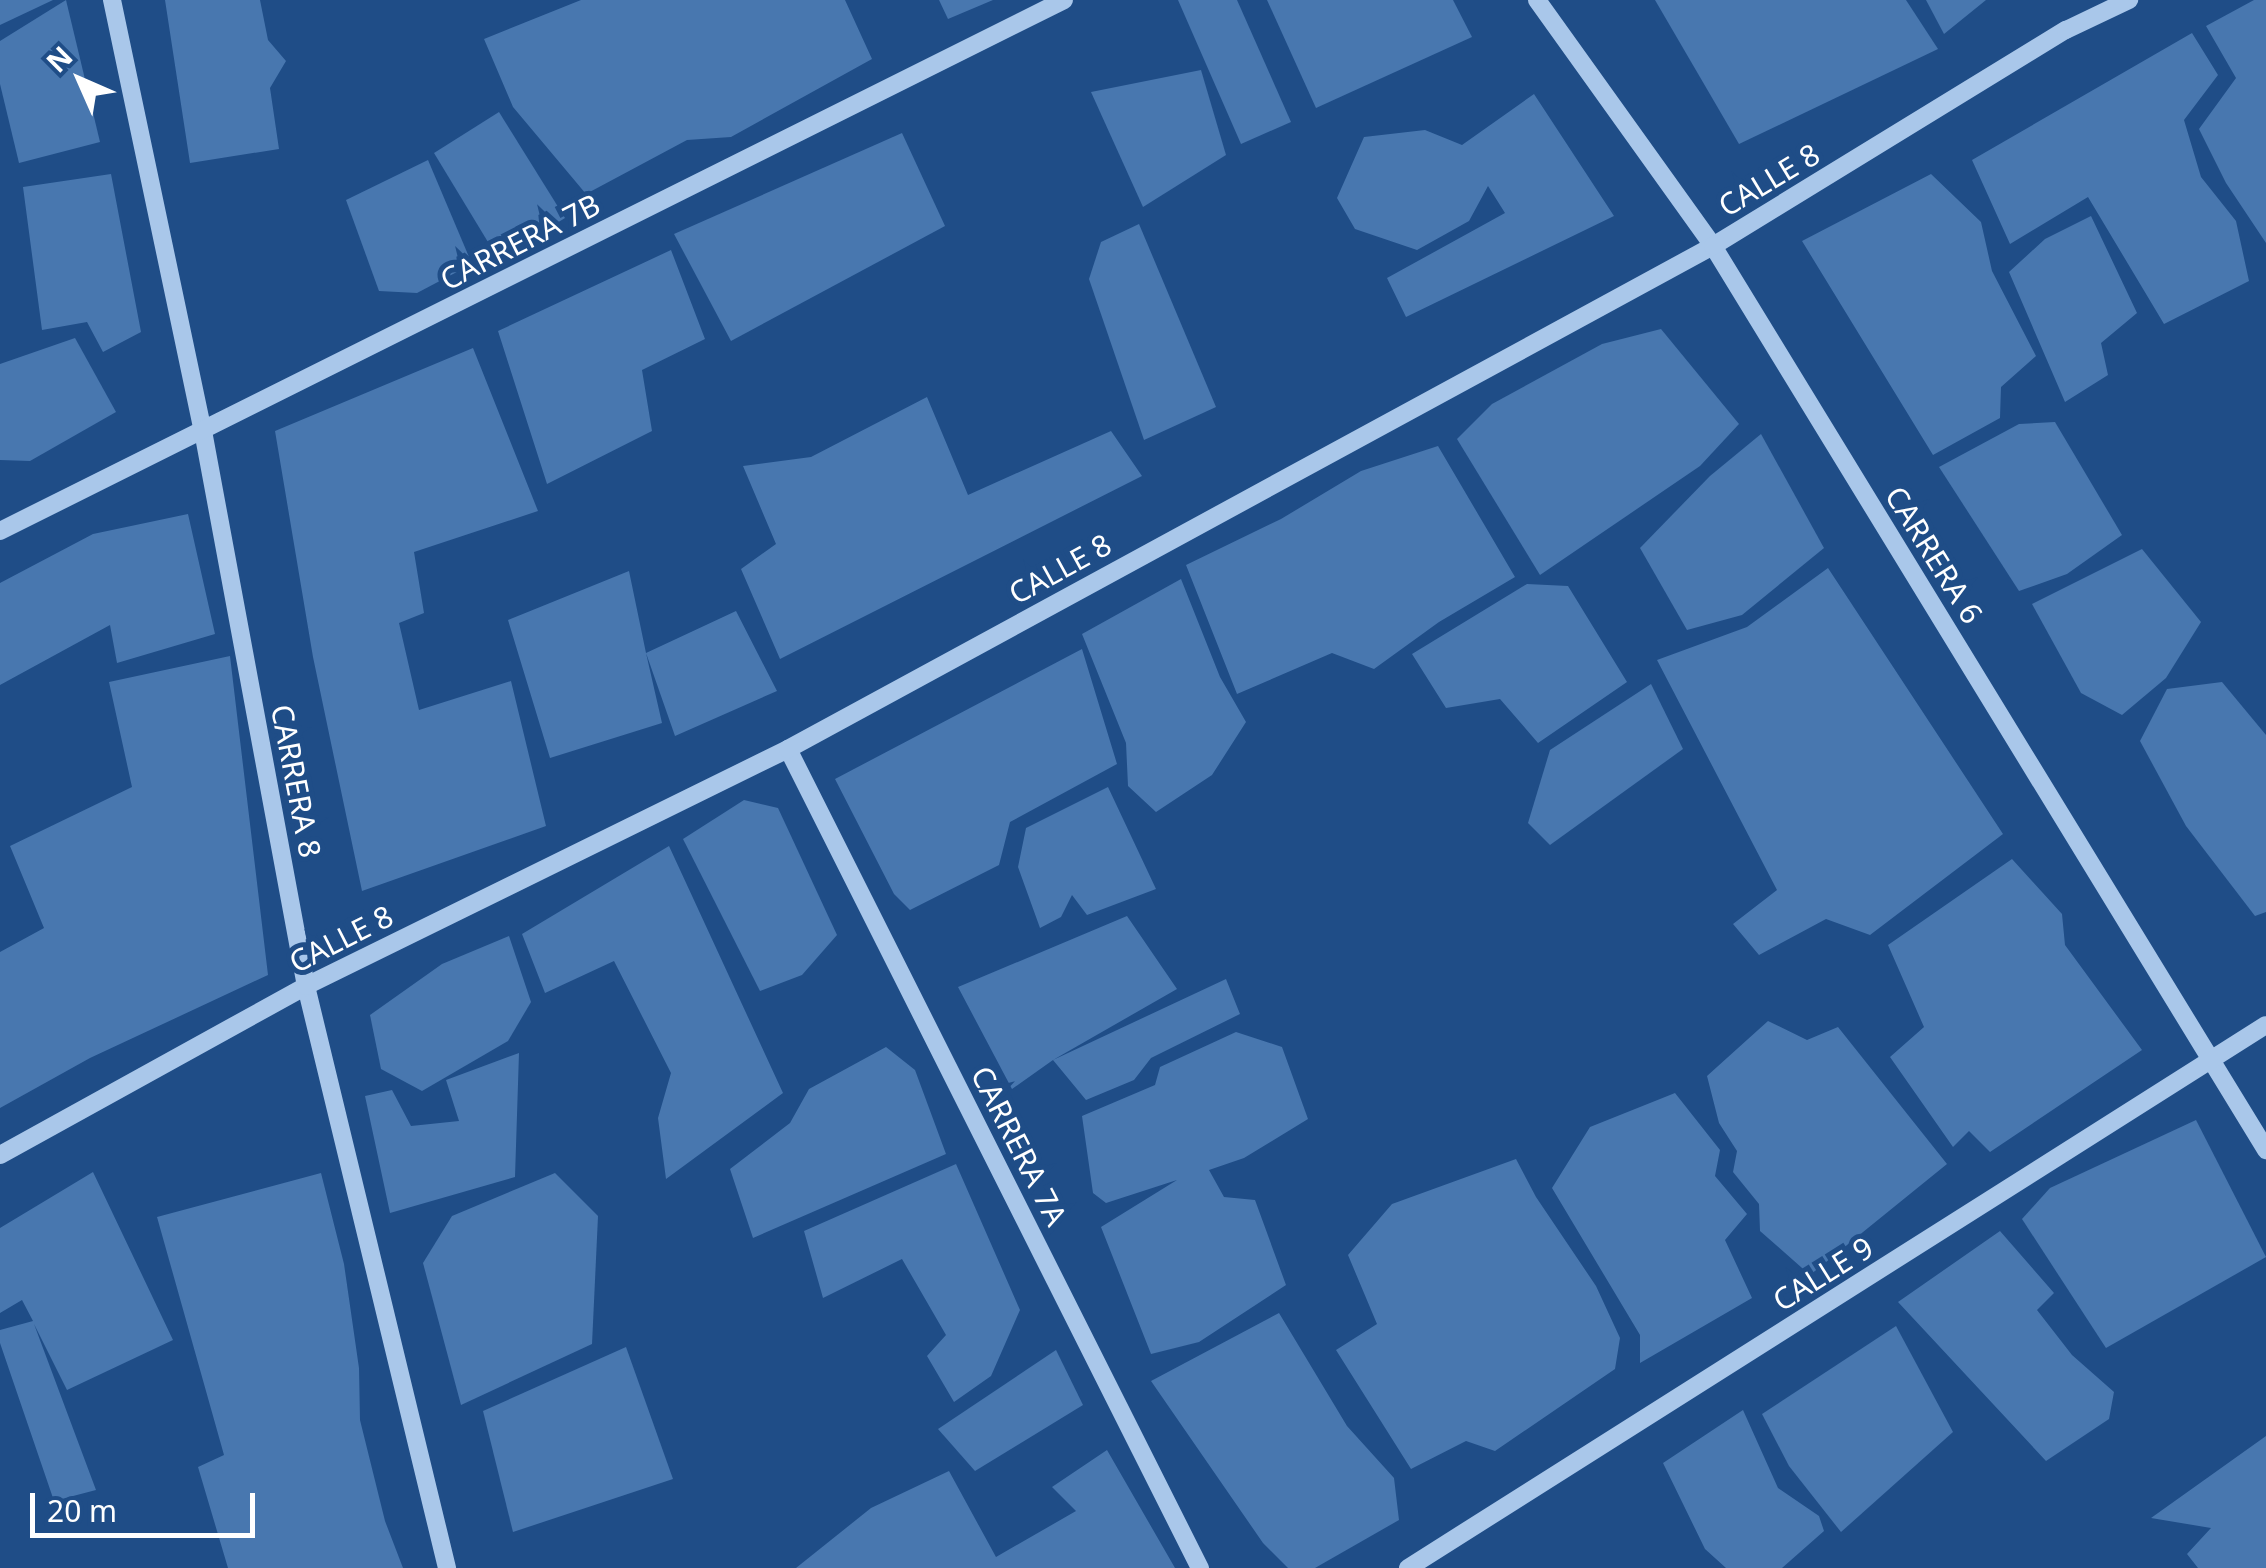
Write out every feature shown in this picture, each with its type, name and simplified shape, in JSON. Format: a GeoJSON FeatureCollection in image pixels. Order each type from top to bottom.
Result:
{"type":"FeatureCollection","features":[{"type":"Feature","properties":{"kind":"street","name":"CARRERA 8"},"geometry":{"type":"LineString","coordinates":[[112,0],[203,431],[306,986],[448,1568]]}},
{"type":"Feature","properties":{"kind":"street","name":"CARRERA 7B"},"geometry":{"type":"LineString","coordinates":[[0,531],[1064,0]]}},
{"type":"Feature","properties":{"kind":"street","name":"CARRERA 6"},"geometry":{"type":"LineString","coordinates":[[1537,0],[1713,246],[2266,1150]]}},
{"type":"Feature","properties":{"kind":"street","name":"CALLE 8"},"geometry":{"type":"LineString","coordinates":[[0,1155],[306,986],[788,749],[1713,246],[2066,30],[2129,0]]}},
{"type":"Feature","properties":{"kind":"street","name":"CARRERA 7A"},"geometry":{"type":"LineString","coordinates":[[788,749],[1200,1568]]}},
{"type":"Feature","properties":{"kind":"street","name":"CALLE 9"},"geometry":{"type":"LineString","coordinates":[[1408,1568],[2266,1025]]}},
{"type":"Feature","properties":{"kind":"building"},"geometry":{"type":"Polygon","coordinates":[[[0,0],[53,0],[0,25],[0,0]]]}},
{"type":"Feature","properties":{"kind":"building"},"geometry":{"type":"Polygon","coordinates":[[[66,0],[100,142],[19,163],[0,84],[0,41],[66,0]]]}},
{"type":"Feature","properties":{"kind":"building"},"geometry":{"type":"Polygon","coordinates":[[[165,0],[260,0],[268,40],[286,61],[270,88],[279,149],[190,163],[165,0]]]}},
{"type":"Feature","properties":{"kind":"building"},"geometry":{"type":"Polygon","coordinates":[[[581,0],[845,0],[872,59],[731,137],[687,140],[586,194],[513,107],[484,39],[581,0]]]}},
{"type":"Feature","properties":{"kind":"building"},"geometry":{"type":"Polygon","coordinates":[[[939,0],[993,0],[948,19],[939,0]]]}},
{"type":"Feature","properties":{"kind":"building"},"geometry":{"type":"Polygon","coordinates":[[[1178,0],[1237,0],[1291,122],[1241,144],[1178,0]]]}},
{"type":"Feature","properties":{"kind":"building"},"geometry":{"type":"Polygon","coordinates":[[[1267,0],[1453,0],[1472,37],[1316,108],[1267,0]]]}},
{"type":"Feature","properties":{"kind":"building"},"geometry":{"type":"Polygon","coordinates":[[[1655,0],[1906,0],[1938,49],[1739,144],[1655,0]]]}},
{"type":"Feature","properties":{"kind":"building"},"geometry":{"type":"Polygon","coordinates":[[[1926,0],[1986,0],[1944,34],[1926,0]]]}},
{"type":"Feature","properties":{"kind":"building"},"geometry":{"type":"Polygon","coordinates":[[[2254,0],[2266,0],[2266,243],[2226,183],[2199,129],[2236,78],[2206,26],[2254,0]]]}},
{"type":"Feature","properties":{"kind":"building"},"geometry":{"type":"Polygon","coordinates":[[[2192,33],[2218,75],[2184,120],[2201,177],[2236,221],[2249,281],[2164,324],[2088,197],[2010,244],[1972,160],[2192,33]]]}},
{"type":"Feature","properties":{"kind":"building"},"geometry":{"type":"Polygon","coordinates":[[[1201,70],[1226,155],[1143,207],[1091,92],[1201,70]]]}},
{"type":"Feature","properties":{"kind":"building"},"geometry":{"type":"Polygon","coordinates":[[[1534,94],[1614,216],[1406,317],[1387,278],[1505,213],[1488,186],[1469,221],[1417,250],[1355,229],[1337,198],[1364,137],[1425,130],[1462,145],[1534,94]]]}},
{"type":"Feature","properties":{"kind":"building"},"geometry":{"type":"Polygon","coordinates":[[[499,112],[565,218],[516,248],[491,247],[434,153],[499,112]]]}},
{"type":"Feature","properties":{"kind":"building"},"geometry":{"type":"Polygon","coordinates":[[[902,133],[945,226],[731,341],[674,234],[902,133]]]}},
{"type":"Feature","properties":{"kind":"building"},"geometry":{"type":"Polygon","coordinates":[[[428,160],[472,264],[417,293],[379,291],[346,200],[428,160]]]}},
{"type":"Feature","properties":{"kind":"building"},"geometry":{"type":"Polygon","coordinates":[[[111,174],[141,332],[103,352],[87,322],[42,330],[23,187],[111,174]]]}},
{"type":"Feature","properties":{"kind":"building"},"geometry":{"type":"Polygon","coordinates":[[[1931,174],[1981,222],[1992,271],[2036,356],[2001,387],[2000,418],[1933,455],[1802,241],[1931,174]]]}},
{"type":"Feature","properties":{"kind":"building"},"geometry":{"type":"Polygon","coordinates":[[[2091,216],[2137,313],[2101,343],[2108,375],[2065,402],[2009,272],[2045,239],[2091,216]]]}},
{"type":"Feature","properties":{"kind":"building"},"geometry":{"type":"Polygon","coordinates":[[[1139,224],[1216,407],[1144,440],[1089,279],[1101,242],[1139,224]]]}},
{"type":"Feature","properties":{"kind":"building"},"geometry":{"type":"Polygon","coordinates":[[[671,250],[705,339],[642,370],[652,431],[547,484],[498,331],[671,250]]]}},
{"type":"Feature","properties":{"kind":"building"},"geometry":{"type":"Polygon","coordinates":[[[1661,329],[1739,424],[1700,466],[1540,575],[1457,439],[1492,404],[1602,344],[1661,329]]]}},
{"type":"Feature","properties":{"kind":"building"},"geometry":{"type":"Polygon","coordinates":[[[75,338],[116,412],[30,461],[0,460],[0,364],[75,338]]]}},
{"type":"Feature","properties":{"kind":"building"},"geometry":{"type":"Polygon","coordinates":[[[473,348],[538,511],[414,552],[424,613],[399,623],[419,710],[511,681],[546,826],[362,891],[313,657],[275,431],[473,348]]]}},
{"type":"Feature","properties":{"kind":"building"},"geometry":{"type":"Polygon","coordinates":[[[927,397],[968,495],[1111,431],[1142,476],[780,659],[741,569],[776,544],[743,466],[811,457],[927,397]]]}},
{"type":"Feature","properties":{"kind":"building"},"geometry":{"type":"Polygon","coordinates":[[[2055,422],[2122,535],[2067,574],[2019,591],[1939,467],[2019,424],[2055,422]]]}},
{"type":"Feature","properties":{"kind":"building"},"geometry":{"type":"Polygon","coordinates":[[[1761,434],[1824,548],[1742,615],[1687,630],[1640,548],[1710,476],[1761,434]]]}},
{"type":"Feature","properties":{"kind":"building"},"geometry":{"type":"Polygon","coordinates":[[[1438,446],[1515,577],[1439,622],[1374,669],[1332,653],[1237,694],[1186,565],[1281,519],[1361,471],[1438,446]]]}},
{"type":"Feature","properties":{"kind":"building"},"geometry":{"type":"Polygon","coordinates":[[[188,514],[215,634],[117,663],[110,625],[0,685],[0,583],[93,534],[188,514]]]}},
{"type":"Feature","properties":{"kind":"building"},"geometry":{"type":"Polygon","coordinates":[[[2142,549],[2201,622],[2166,678],[2122,715],[2081,693],[2032,604],[2142,549]]]}},
{"type":"Feature","properties":{"kind":"building"},"geometry":{"type":"Polygon","coordinates":[[[1828,568],[2003,834],[1870,935],[1826,919],[1759,955],[1733,924],[1777,890],[1657,660],[1747,627],[1828,568]]]}},
{"type":"Feature","properties":{"kind":"building"},"geometry":{"type":"Polygon","coordinates":[[[629,571],[662,723],[550,758],[508,620],[629,571]]]}},
{"type":"Feature","properties":{"kind":"building"},"geometry":{"type":"Polygon","coordinates":[[[1181,579],[1220,677],[1246,722],[1212,775],[1156,812],[1128,786],[1126,743],[1082,634],[1181,579]]]}},
{"type":"Feature","properties":{"kind":"building"},"geometry":{"type":"Polygon","coordinates":[[[1527,584],[1568,586],[1627,682],[1538,743],[1500,699],[1446,708],[1412,654],[1527,584]]]}},
{"type":"Feature","properties":{"kind":"building"},"geometry":{"type":"Polygon","coordinates":[[[736,611],[777,691],[675,736],[646,653],[736,611]]]}},
{"type":"Feature","properties":{"kind":"building"},"geometry":{"type":"Polygon","coordinates":[[[1082,649],[1117,764],[1010,822],[999,865],[910,910],[894,894],[835,779],[1082,649]]]}},
{"type":"Feature","properties":{"kind":"building"},"geometry":{"type":"Polygon","coordinates":[[[230,656],[268,975],[90,1058],[0,1108],[0,952],[44,928],[10,846],[132,787],[109,682],[230,656]]]}},
{"type":"Feature","properties":{"kind":"building"},"geometry":{"type":"Polygon","coordinates":[[[2222,682],[2266,735],[2266,912],[2255,916],[2186,826],[2140,741],[2167,689],[2222,682]]]}},
{"type":"Feature","properties":{"kind":"building"},"geometry":{"type":"Polygon","coordinates":[[[1651,684],[1683,749],[1550,845],[1528,823],[1550,750],[1651,684]]]}},
{"type":"Feature","properties":{"kind":"building"},"geometry":{"type":"Polygon","coordinates":[[[1108,787],[1156,889],[1087,915],[1072,895],[1061,917],[1040,928],[1018,867],[1026,828],[1108,787]]]}},
{"type":"Feature","properties":{"kind":"building"},"geometry":{"type":"Polygon","coordinates":[[[744,800],[778,808],[837,935],[802,975],[760,991],[683,839],[744,800]]]}},
{"type":"Feature","properties":{"kind":"building"},"geometry":{"type":"Polygon","coordinates":[[[669,846],[783,1093],[666,1179],[658,1118],[671,1073],[614,961],[545,993],[522,934],[669,846]]]}},
{"type":"Feature","properties":{"kind":"building"},"geometry":{"type":"Polygon","coordinates":[[[2012,859],[2062,914],[2065,945],[2142,1050],[1990,1152],[1969,1131],[1953,1147],[1890,1057],[1924,1027],[1888,945],[2012,859]]]}},
{"type":"Feature","properties":{"kind":"building"},"geometry":{"type":"Polygon","coordinates":[[[1127,916],[1177,989],[1053,1060],[1012,1089],[958,987],[1127,916]]]}},
{"type":"Feature","properties":{"kind":"building"},"geometry":{"type":"Polygon","coordinates":[[[509,936],[531,1002],[508,1041],[422,1091],[381,1069],[370,1015],[442,964],[509,936]]]}},
{"type":"Feature","properties":{"kind":"building"},"geometry":{"type":"Polygon","coordinates":[[[1226,979],[1240,1014],[1151,1058],[1134,1080],[1086,1100],[1053,1060],[1226,979]]]}},
{"type":"Feature","properties":{"kind":"building"},"geometry":{"type":"Polygon","coordinates":[[[1768,1021],[1807,1040],[1838,1027],[1947,1164],[1810,1275],[1760,1231],[1759,1204],[1733,1172],[1737,1151],[1719,1123],[1707,1076],[1768,1021]]]}},
{"type":"Feature","properties":{"kind":"building"},"geometry":{"type":"Polygon","coordinates":[[[1236,1032],[1282,1047],[1308,1119],[1244,1158],[1209,1170],[1224,1197],[1255,1200],[1286,1285],[1199,1342],[1151,1354],[1101,1227],[1177,1180],[1106,1203],[1093,1193],[1082,1116],[1155,1085],[1160,1067],[1236,1032]]]}},
{"type":"Feature","properties":{"kind":"building"},"geometry":{"type":"Polygon","coordinates":[[[886,1047],[915,1070],[946,1154],[753,1238],[730,1169],[790,1123],[809,1089],[886,1047]]]}},
{"type":"Feature","properties":{"kind":"building"},"geometry":{"type":"Polygon","coordinates":[[[519,1053],[515,1177],[390,1213],[365,1096],[392,1090],[411,1126],[459,1121],[446,1080],[519,1053]]]}},
{"type":"Feature","properties":{"kind":"building"},"geometry":{"type":"Polygon","coordinates":[[[1675,1093],[1720,1150],[1715,1176],[1747,1214],[1725,1240],[1752,1298],[1640,1363],[1640,1335],[1552,1188],[1590,1127],[1675,1093]]]}},
{"type":"Feature","properties":{"kind":"building"},"geometry":{"type":"Polygon","coordinates":[[[2196,1120],[2266,1257],[2106,1348],[2022,1219],[2050,1188],[2196,1120]]]}},
{"type":"Feature","properties":{"kind":"building"},"geometry":{"type":"Polygon","coordinates":[[[1516,1159],[1536,1197],[1596,1286],[1620,1338],[1615,1369],[1495,1451],[1466,1441],[1411,1469],[1336,1350],[1377,1324],[1348,1255],[1392,1204],[1516,1159]]]}},
{"type":"Feature","properties":{"kind":"building"},"geometry":{"type":"Polygon","coordinates":[[[956,1164],[1020,1310],[991,1376],[954,1402],[927,1356],[946,1335],[902,1259],[823,1298],[804,1231],[956,1164]]]}},
{"type":"Feature","properties":{"kind":"building"},"geometry":{"type":"Polygon","coordinates":[[[93,1172],[173,1340],[67,1390],[34,1324],[96,1490],[54,1501],[0,1343],[0,1330],[33,1321],[22,1300],[0,1313],[0,1228],[93,1172]]]}},
{"type":"Feature","properties":{"kind":"building"},"geometry":{"type":"Polygon","coordinates":[[[321,1173],[344,1264],[359,1368],[360,1420],[385,1521],[403,1568],[228,1568],[198,1467],[224,1455],[157,1217],[321,1173]]]}},
{"type":"Feature","properties":{"kind":"building"},"geometry":{"type":"Polygon","coordinates":[[[555,1173],[598,1216],[592,1344],[461,1405],[423,1263],[452,1216],[555,1173]]]}},
{"type":"Feature","properties":{"kind":"building"},"geometry":{"type":"Polygon","coordinates":[[[2000,1231],[2054,1293],[2037,1310],[2072,1355],[2114,1392],[2109,1419],[2046,1461],[1898,1302],[2000,1231]]]}},
{"type":"Feature","properties":{"kind":"building"},"geometry":{"type":"Polygon","coordinates":[[[1279,1313],[1347,1426],[1394,1478],[1399,1520],[1315,1568],[1288,1568],[1263,1543],[1151,1381],[1279,1313]]]}},
{"type":"Feature","properties":{"kind":"building"},"geometry":{"type":"Polygon","coordinates":[[[1896,1326],[1953,1432],[1841,1532],[1789,1466],[1762,1414],[1896,1326]]]}},
{"type":"Feature","properties":{"kind":"building"},"geometry":{"type":"Polygon","coordinates":[[[626,1347],[673,1479],[513,1532],[483,1411],[626,1347]]]}},
{"type":"Feature","properties":{"kind":"building"},"geometry":{"type":"Polygon","coordinates":[[[1056,1350],[1083,1405],[975,1471],[938,1429],[1056,1350]]]}},
{"type":"Feature","properties":{"kind":"building"},"geometry":{"type":"Polygon","coordinates":[[[1743,1410],[1778,1488],[1819,1516],[1824,1531],[1782,1568],[1726,1568],[1705,1549],[1663,1463],[1743,1410]]]}},
{"type":"Feature","properties":{"kind":"building"},"geometry":{"type":"Polygon","coordinates":[[[2266,1436],[2266,1568],[2198,1568],[2187,1554],[2211,1528],[2151,1518],[2266,1436]]]}},
{"type":"Feature","properties":{"kind":"building"},"geometry":{"type":"Polygon","coordinates":[[[1107,1450],[1175,1568],[796,1568],[871,1508],[949,1471],[996,1557],[1076,1511],[1052,1487],[1107,1450]]]}}]}
